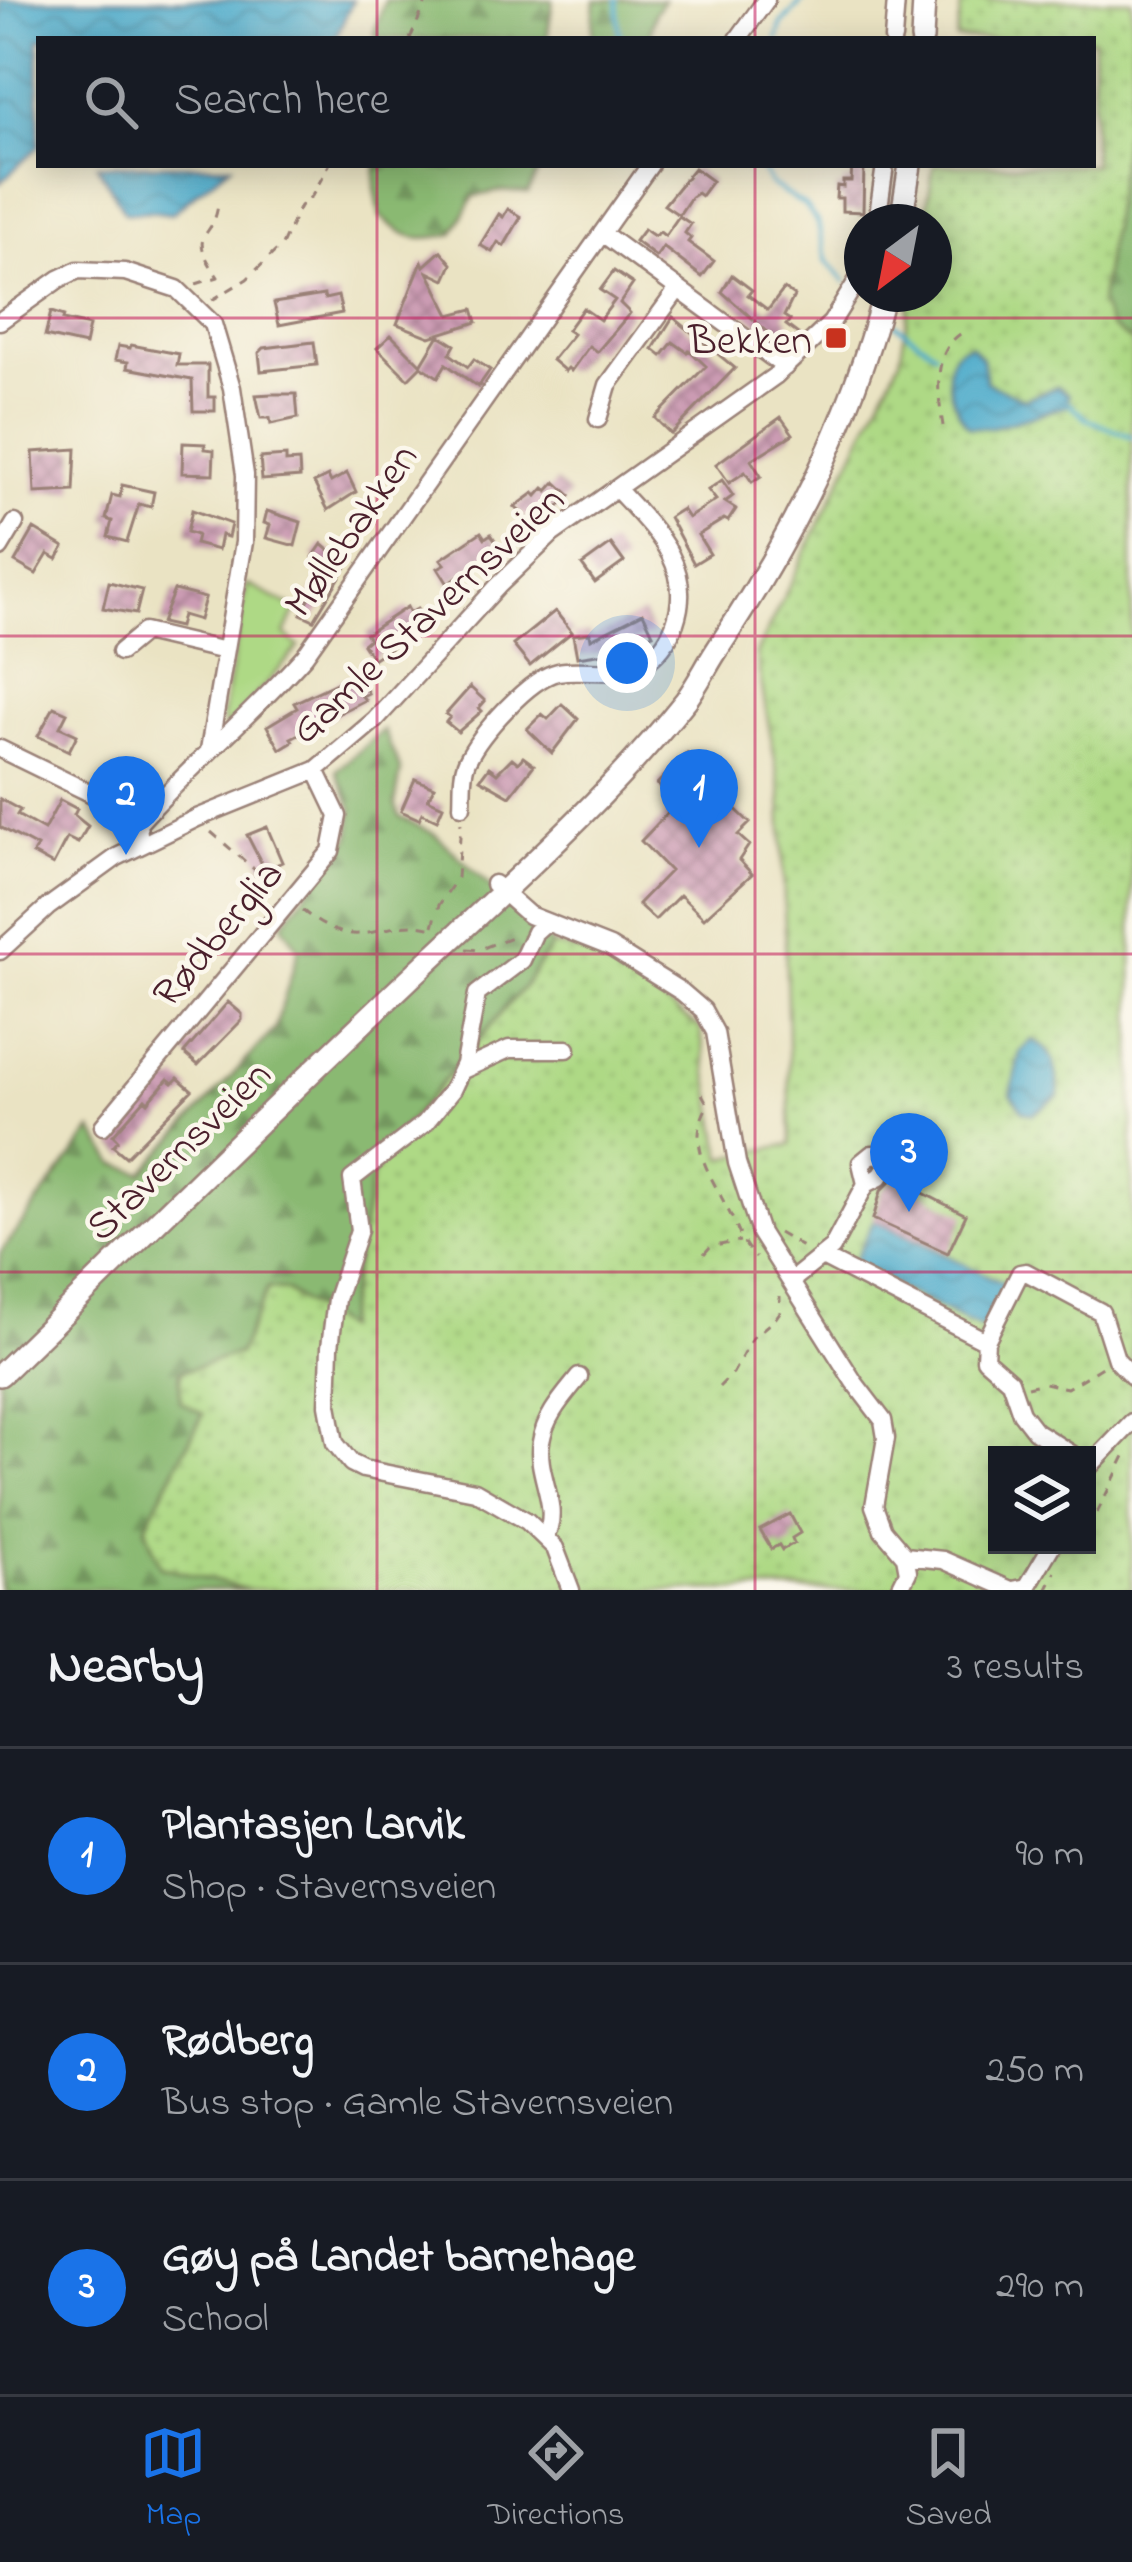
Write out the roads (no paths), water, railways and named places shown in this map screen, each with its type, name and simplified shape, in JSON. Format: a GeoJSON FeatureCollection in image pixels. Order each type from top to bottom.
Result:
{"type":"FeatureCollection","features":[{"type":"Feature","properties":{"kind":"main road"},"geometry":{"type":"LineString","coordinates":[[922,36],[924,0]]}},
{"type":"Feature","properties":{"kind":"main road"},"geometry":{"type":"LineString","coordinates":[[904,204],[910,168]]}},
{"type":"Feature","properties":{"kind":"main road","name":"Stavernsveien"},"geometry":{"type":"LineString","coordinates":[[0,1375],[664,726],[769,572],[821,473],[852,398],[878,312]]}},
{"type":"Feature","properties":{"kind":"street"},"geometry":{"type":"LineString","coordinates":[[740,36],[766,0]]}},
{"type":"Feature","properties":{"kind":"street"},"geometry":{"type":"LineString","coordinates":[[893,36],[896,0]]}},
{"type":"Feature","properties":{"kind":"street","name":"Møllebakken"},"geometry":{"type":"LineString","coordinates":[[138,824],[209,750],[251,716],[305,655],[648,168]]}},
{"type":"Feature","properties":{"kind":"street"},"geometry":{"type":"LineString","coordinates":[[880,204],[885,168]]}},
{"type":"Feature","properties":{"kind":"street"},"geometry":{"type":"LineString","coordinates":[[602,233],[785,367]]}},
{"type":"Feature","properties":{"kind":"street"},"geometry":{"type":"LineString","coordinates":[[0,321],[78,270],[125,272],[177,289],[213,324],[232,388],[245,475],[244,542],[209,750]]}},
{"type":"Feature","properties":{"kind":"street"},"geometry":{"type":"LineString","coordinates":[[598,419],[608,385],[678,289]]}},
{"type":"Feature","properties":{"kind":"street","name":"Gamle Stavernsveien"},"geometry":{"type":"LineString","coordinates":[[0,951],[48,907],[140,844],[316,770],[375,720],[552,534],[785,367],[831,323],[844,302]]}},
{"type":"Feature","properties":{"kind":"street"},"geometry":{"type":"LineString","coordinates":[[462,806],[465,765],[484,733],[526,692],[555,672],[639,667],[670,640],[683,599],[676,563],[617,489]]}},
{"type":"Feature","properties":{"kind":"street"},"geometry":{"type":"LineString","coordinates":[[0,548],[14,523]]}},
{"type":"Feature","properties":{"kind":"street"},"geometry":{"type":"LineString","coordinates":[[120,652],[144,632],[225,651]]}},
{"type":"Feature","properties":{"kind":"street"},"geometry":{"type":"LineString","coordinates":[[0,749],[121,808],[138,824],[140,844]]}},
{"type":"Feature","properties":{"kind":"street","name":"Rødberglia"},"geometry":{"type":"LineString","coordinates":[[103,1126],[331,851],[338,817],[316,770]]}},
{"type":"Feature","properties":{"kind":"street"},"geometry":{"type":"LineString","coordinates":[[499,889],[540,927],[610,947],[703,1010],[715,1032],[747,1204],[785,1287],[883,1420],[886,1438],[874,1507],[883,1530],[905,1556],[908,1572],[899,1590]]}},
{"type":"Feature","properties":{"kind":"street"},"geometry":{"type":"LineString","coordinates":[[540,927],[522,960],[477,994],[463,1070],[452,1090],[424,1123],[352,1179],[359,1230],[333,1317],[331,1424],[335,1443],[351,1463],[380,1474],[475,1491],[546,1535],[571,1590]]}},
{"type":"Feature","properties":{"kind":"street"},"geometry":{"type":"LineString","coordinates":[[463,1070],[508,1048],[567,1049]]}},
{"type":"Feature","properties":{"kind":"street"},"geometry":{"type":"LineString","coordinates":[[785,1287],[824,1258],[866,1184]]}},
{"type":"Feature","properties":{"kind":"street"},"geometry":{"type":"LineString","coordinates":[[824,1258],[986,1341]]}},
{"type":"Feature","properties":{"kind":"street"},"geometry":{"type":"LineString","coordinates":[[1059,1446],[1035,1430],[1021,1413],[1010,1381],[985,1359],[986,1341],[1022,1271],[1101,1312],[1117,1359],[1132,1376]]}},
{"type":"Feature","properties":{"kind":"street"},"geometry":{"type":"LineString","coordinates":[[546,1535],[552,1517],[541,1473],[541,1443],[555,1407],[579,1377]]}},
{"type":"Feature","properties":{"kind":"street"},"geometry":{"type":"LineString","coordinates":[[1096,1458],[1132,1422]]}},
{"type":"Feature","properties":{"kind":"street"},"geometry":{"type":"LineString","coordinates":[[905,1556],[943,1560],[1012,1590],[1027,1587],[1047,1554]]}},
{"type":"Feature","properties":{"kind":"water"},"geometry":{"type":"Polygon","coordinates":[[[0,0],[353,0],[336,36],[36,36],[36,149],[0,183],[0,0]]]}},
{"type":"Feature","properties":{"kind":"water"},"geometry":{"type":"Polygon","coordinates":[[[99,168],[227,168],[171,214],[125,213],[99,168]]]}},
{"type":"Feature","properties":{"kind":"water"},"geometry":{"type":"Polygon","coordinates":[[[971,345],[982,358],[986,382],[1024,399],[1057,387],[1069,395],[1067,406],[990,428],[969,427],[951,394],[948,368],[959,349],[971,345]]]}},
{"type":"Feature","properties":{"kind":"water"},"geometry":{"type":"Polygon","coordinates":[[[1032,1040],[1051,1056],[1059,1096],[1033,1114],[1023,1111],[1011,1094],[1020,1052],[1032,1040]]]}},
{"type":"Feature","properties":{"kind":"water"},"geometry":{"type":"Polygon","coordinates":[[[874,1220],[1005,1284],[982,1329],[852,1265],[874,1220]]]}},
{"type":"Feature","properties":{"kind":"waterway"},"geometry":{"type":"LineString","coordinates":[[617,0],[620,36]]}},
{"type":"Feature","properties":{"kind":"waterway"},"geometry":{"type":"LineString","coordinates":[[778,36],[781,25],[803,0]]}},
{"type":"Feature","properties":{"kind":"waterway"},"geometry":{"type":"LineString","coordinates":[[761,168],[771,185],[805,206],[818,223],[826,260],[844,280]]}},
{"type":"Feature","properties":{"kind":"waterway"},"geometry":{"type":"LineString","coordinates":[[895,324],[935,352]]}},
{"type":"Feature","properties":{"kind":"waterway"},"geometry":{"type":"LineString","coordinates":[[1069,403],[1087,419],[1132,437]]}},
{"type":"Feature","properties":{"kind":"place","name":"Bekken"},"geometry":{"type":"Point","coordinates":[836,338]}},
{"type":"Feature","properties":{"kind":"place","name":"Plantasjen Larvik"},"geometry":{"type":"Point","coordinates":[699,848]}},
{"type":"Feature","properties":{"kind":"place","name":"Rødberg"},"geometry":{"type":"Point","coordinates":[126,855]}},
{"type":"Feature","properties":{"kind":"place","name":"Gøy på Landet barnehage"},"geometry":{"type":"Point","coordinates":[909,1212]}}]}
